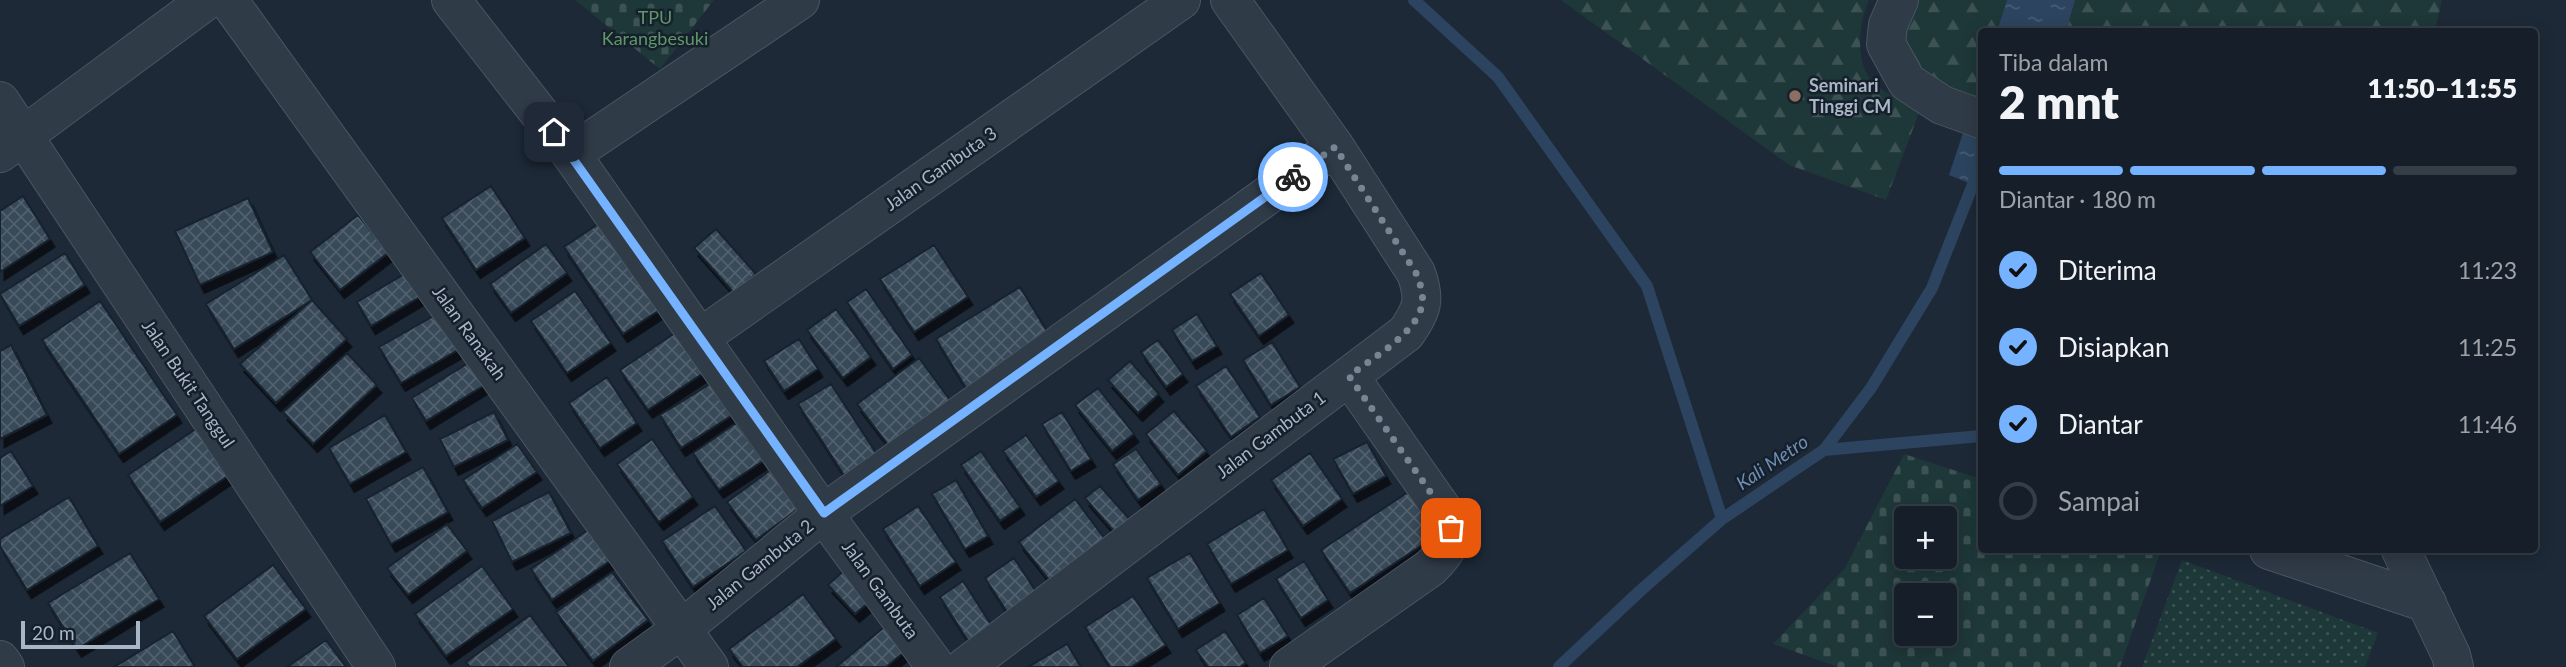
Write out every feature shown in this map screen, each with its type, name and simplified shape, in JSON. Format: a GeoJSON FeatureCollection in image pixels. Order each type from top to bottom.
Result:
{"type":"FeatureCollection","features":[{"type":"Feature","properties":{"kind":"street"},"geometry":{"type":"LineString","coordinates":[[12,144],[207,0]]}},
{"type":"Feature","properties":{"kind":"street","name":"Jalan Ranakah"},"geometry":{"type":"LineString","coordinates":[[228,0],[709,667]]}},
{"type":"Feature","properties":{"kind":"street","name":"Jalan Gambuta"},"geometry":{"type":"LineString","coordinates":[[451,0],[571,154],[936,667]]}},
{"type":"Feature","properties":{"kind":"street"},"geometry":{"type":"LineString","coordinates":[[571,154],[800,0]]}},
{"type":"Feature","properties":{"kind":"street","name":"Jalan Gambuta 3"},"geometry":{"type":"LineString","coordinates":[[701,337],[1181,0]]}},
{"type":"Feature","properties":{"kind":"street"},"geometry":{"type":"LineString","coordinates":[[1230,0],[1335,147]]}},
{"type":"Feature","properties":{"kind":"street"},"geometry":{"type":"LineString","coordinates":[[1899,0],[1888,25],[1886,44],[1907,82],[1942,105],[1978,118]]}},
{"type":"Feature","properties":{"kind":"street","name":"Jalan Bukit Tanggul"},"geometry":{"type":"LineString","coordinates":[[0,101],[12,144],[376,667]]}},
{"type":"Feature","properties":{"kind":"street","name":"Jalan Gambuta 2"},"geometry":{"type":"LineString","coordinates":[[629,667],[683,628],[824,513],[1335,147]]}},
{"type":"Feature","properties":{"kind":"street","name":"Jalan Gambuta 1"},"geometry":{"type":"LineString","coordinates":[[965,667],[1406,332],[1422,305],[1422,289],[1416,273],[1335,147]]}},
{"type":"Feature","properties":{"kind":"street"},"geometry":{"type":"LineString","coordinates":[[1289,667],[1430,568],[1441,558],[1449,544],[1451,528],[1445,513],[1349,376]]}},
{"type":"Feature","properties":{"kind":"street"},"geometry":{"type":"LineString","coordinates":[[2278,553],[2427,603]]}},
{"type":"Feature","properties":{"kind":"street"},"geometry":{"type":"LineString","coordinates":[[2402,553],[2451,655],[2454,667]]}},
{"type":"Feature","properties":{"kind":"street"},"geometry":{"type":"LineString","coordinates":[[0,660],[5,667]]}},
{"type":"Feature","properties":{"kind":"green space","name":"TPU Karangbesuki"},"geometry":{"type":"Polygon","coordinates":[[[575,0],[714,0],[660,69],[575,0]]]}},
{"type":"Feature","properties":{"kind":"green space","name":"Seminari Tinggi CM"},"geometry":{"type":"Polygon","coordinates":[[[1561,0],[1869,0],[1860,40],[1865,70],[1879,87],[1919,113],[1886,200],[1789,165],[1561,0]]]}},
{"type":"Feature","properties":{"kind":"green space"},"geometry":{"type":"Polygon","coordinates":[[[1916,0],[2007,0],[1998,28],[1978,28],[1978,88],[1974,101],[1935,79],[1904,46],[1907,19],[1916,0]]]}},
{"type":"Feature","properties":{"kind":"green space"},"geometry":{"type":"Polygon","coordinates":[[[2075,0],[2442,0],[2436,28],[2067,28],[2075,0]]]}},
{"type":"Feature","properties":{"kind":"green space"},"geometry":{"type":"Polygon","coordinates":[[[1904,454],[1978,478],[1978,553],[2160,553],[2120,667],[1838,667],[1773,644],[1845,568],[1904,454]]]}},
{"type":"Feature","properties":{"kind":"green space"},"geometry":{"type":"Polygon","coordinates":[[[2182,560],[2378,633],[2365,667],[2142,667],[2182,560]]]}},
{"type":"Feature","properties":{"kind":"water"},"geometry":{"type":"Polygon","coordinates":[[[2007,0],[2075,0],[2067,28],[1998,28],[2007,0]]]}},
{"type":"Feature","properties":{"kind":"water"},"geometry":{"type":"Polygon","coordinates":[[[1978,88],[1978,187],[1949,175],[1978,88]]]}},
{"type":"Feature","properties":{"kind":"building"},"geometry":{"type":"Polygon","coordinates":[[[491,186],[525,238],[476,270],[442,218],[491,186]]]}},
{"type":"Feature","properties":{"kind":"building"},"geometry":{"type":"Polygon","coordinates":[[[23,196],[50,239],[0,272],[0,211],[23,196]]]}},
{"type":"Feature","properties":{"kind":"building"},"geometry":{"type":"Polygon","coordinates":[[[248,198],[273,252],[200,285],[175,231],[248,198]]]}},
{"type":"Feature","properties":{"kind":"building"},"geometry":{"type":"Polygon","coordinates":[[[358,215],[388,253],[340,290],[310,252],[358,215]]]}},
{"type":"Feature","properties":{"kind":"building"},"geometry":{"type":"Polygon","coordinates":[[[607,218],[667,305],[623,334],[564,247],[607,218]]]}},
{"type":"Feature","properties":{"kind":"building"},"geometry":{"type":"Polygon","coordinates":[[[716,229],[756,274],[734,293],[694,248],[716,229]]]}},
{"type":"Feature","properties":{"kind":"building"},"geometry":{"type":"Polygon","coordinates":[[[546,244],[567,273],[511,313],[490,284],[546,244]]]}},
{"type":"Feature","properties":{"kind":"building"},"geometry":{"type":"Polygon","coordinates":[[[934,245],[968,297],[914,332],[880,279],[934,245]]]}},
{"type":"Feature","properties":{"kind":"building"},"geometry":{"type":"Polygon","coordinates":[[[65,253],[85,285],[19,326],[0,294],[65,253]]]}},
{"type":"Feature","properties":{"kind":"building"},"geometry":{"type":"Polygon","coordinates":[[[284,255],[312,300],[234,349],[206,304],[284,255]]]}},
{"type":"Feature","properties":{"kind":"building"},"geometry":{"type":"Polygon","coordinates":[[[413,269],[428,292],[371,326],[357,302],[413,269]]]}},
{"type":"Feature","properties":{"kind":"building"},"geometry":{"type":"Polygon","coordinates":[[[1261,273],[1289,315],[1259,336],[1230,294],[1261,273]]]}},
{"type":"Feature","properties":{"kind":"building"},"geometry":{"type":"Polygon","coordinates":[[[1020,287],[1050,336],[966,388],[936,339],[1020,287]]]}},
{"type":"Feature","properties":{"kind":"building"},"geometry":{"type":"Polygon","coordinates":[[[866,289],[912,355],[893,369],[847,302],[866,289]]]}},
{"type":"Feature","properties":{"kind":"building"},"geometry":{"type":"Polygon","coordinates":[[[575,291],[611,343],[567,373],[531,321],[575,291]]]}},
{"type":"Feature","properties":{"kind":"building"},"geometry":{"type":"Polygon","coordinates":[[[312,300],[347,339],[276,403],[240,364],[312,300]]]}},
{"type":"Feature","properties":{"kind":"building"},"geometry":{"type":"Polygon","coordinates":[[[100,301],[177,415],[119,454],[42,340],[100,301]]]}},
{"type":"Feature","properties":{"kind":"building"},"geometry":{"type":"Polygon","coordinates":[[[836,309],[871,357],[843,378],[807,330],[836,309]]]}},
{"type":"Feature","properties":{"kind":"building"},"geometry":{"type":"Polygon","coordinates":[[[437,314],[458,350],[401,383],[379,347],[437,314]]]}},
{"type":"Feature","properties":{"kind":"building"},"geometry":{"type":"Polygon","coordinates":[[[1197,314],[1217,346],[1192,361],[1172,330],[1197,314]]]}},
{"type":"Feature","properties":{"kind":"building"},"geometry":{"type":"Polygon","coordinates":[[[687,325],[714,366],[648,410],[620,370],[687,325]]]}},
{"type":"Feature","properties":{"kind":"building"},"geometry":{"type":"Polygon","coordinates":[[[799,339],[818,369],[784,391],[764,361],[799,339]]]}},
{"type":"Feature","properties":{"kind":"building"},"geometry":{"type":"Polygon","coordinates":[[[1158,340],[1183,374],[1166,387],[1141,352],[1158,340]]]}},
{"type":"Feature","properties":{"kind":"building"},"geometry":{"type":"Polygon","coordinates":[[[1272,342],[1300,387],[1271,405],[1243,360],[1272,342]]]}},
{"type":"Feature","properties":{"kind":"building"},"geometry":{"type":"Polygon","coordinates":[[[11,345],[47,415],[0,439],[0,351],[11,345]]]}},
{"type":"Feature","properties":{"kind":"building"},"geometry":{"type":"Polygon","coordinates":[[[347,353],[377,385],[313,444],[283,412],[347,353]]]}},
{"type":"Feature","properties":{"kind":"building"},"geometry":{"type":"Polygon","coordinates":[[[919,358],[953,404],[892,450],[857,404],[919,358]]]}},
{"type":"Feature","properties":{"kind":"building"},"geometry":{"type":"Polygon","coordinates":[[[473,360],[488,383],[426,421],[412,398],[473,360]]]}},
{"type":"Feature","properties":{"kind":"building"},"geometry":{"type":"Polygon","coordinates":[[[1130,361],[1159,394],[1138,413],[1108,380],[1130,361]]]}},
{"type":"Feature","properties":{"kind":"building"},"geometry":{"type":"Polygon","coordinates":[[[1226,366],[1260,417],[1231,437],[1196,386],[1226,366]]]}},
{"type":"Feature","properties":{"kind":"building"},"geometry":{"type":"Polygon","coordinates":[[[607,377],[637,423],[600,448],[569,403],[607,377]]]}},
{"type":"Feature","properties":{"kind":"building"},"geometry":{"type":"Polygon","coordinates":[[[710,384],[731,416],[681,448],[660,415],[710,384]]]}},
{"type":"Feature","properties":{"kind":"building"},"geometry":{"type":"Polygon","coordinates":[[[831,384],[882,462],[849,483],[798,404],[831,384]]]}},
{"type":"Feature","properties":{"kind":"building"},"geometry":{"type":"Polygon","coordinates":[[[1098,388],[1134,434],[1112,451],[1075,405],[1098,388]]]}},
{"type":"Feature","properties":{"kind":"building"},"geometry":{"type":"Polygon","coordinates":[[[1174,411],[1207,451],[1178,475],[1146,434],[1174,411]]]}},
{"type":"Feature","properties":{"kind":"building"},"geometry":{"type":"Polygon","coordinates":[[[494,412],[508,440],[454,467],[440,439],[494,412]]]}},
{"type":"Feature","properties":{"kind":"building"},"geometry":{"type":"Polygon","coordinates":[[[1062,412],[1091,459],[1071,471],[1042,424],[1062,412]]]}},
{"type":"Feature","properties":{"kind":"building"},"geometry":{"type":"Polygon","coordinates":[[[385,415],[406,452],[350,484],[329,448],[385,415]]]}},
{"type":"Feature","properties":{"kind":"building"},"geometry":{"type":"Polygon","coordinates":[[[206,422],[238,469],[160,522],[128,475],[206,422]]]}},
{"type":"Feature","properties":{"kind":"building"},"geometry":{"type":"Polygon","coordinates":[[[736,423],[763,461],[719,490],[693,453],[736,423]]]}},
{"type":"Feature","properties":{"kind":"building"},"geometry":{"type":"Polygon","coordinates":[[[1026,435],[1059,481],[1036,497],[1003,451],[1026,435]]]}},
{"type":"Feature","properties":{"kind":"building"},"geometry":{"type":"Polygon","coordinates":[[[652,439],[693,497],[659,522],[617,464],[652,439]]]}},
{"type":"Feature","properties":{"kind":"building"},"geometry":{"type":"Polygon","coordinates":[[[1367,442],[1386,476],[1353,494],[1333,459],[1367,442]]]}},
{"type":"Feature","properties":{"kind":"building"},"geometry":{"type":"Polygon","coordinates":[[[517,444],[537,472],[482,508],[463,480],[517,444]]]}},
{"type":"Feature","properties":{"kind":"building"},"geometry":{"type":"Polygon","coordinates":[[[1136,449],[1161,484],[1138,500],[1113,464],[1136,449]]]}},
{"type":"Feature","properties":{"kind":"building"},"geometry":{"type":"Polygon","coordinates":[[[11,451],[33,486],[0,506],[0,458],[11,451]]]}},
{"type":"Feature","properties":{"kind":"building"},"geometry":{"type":"Polygon","coordinates":[[[981,451],[1020,507],[1000,521],[961,465],[981,451]]]}},
{"type":"Feature","properties":{"kind":"building"},"geometry":{"type":"Polygon","coordinates":[[[1310,453],[1342,499],[1303,526],[1271,480],[1310,453]]]}},
{"type":"Feature","properties":{"kind":"building"},"geometry":{"type":"Polygon","coordinates":[[[423,467],[448,512],[391,544],[366,499],[423,467]]]}},
{"type":"Feature","properties":{"kind":"building"},"geometry":{"type":"Polygon","coordinates":[[[773,468],[802,506],[756,540],[727,502],[773,468]]]}},
{"type":"Feature","properties":{"kind":"building"},"geometry":{"type":"Polygon","coordinates":[[[956,480],[988,536],[965,549],[932,494],[956,480]]]}},
{"type":"Feature","properties":{"kind":"building"},"geometry":{"type":"Polygon","coordinates":[[[1100,486],[1133,523],[1118,536],[1085,498],[1100,486]]]}},
{"type":"Feature","properties":{"kind":"building"},"geometry":{"type":"Polygon","coordinates":[[[549,492],[571,533],[512,562],[492,521],[549,492]]]}},
{"type":"Feature","properties":{"kind":"building"},"geometry":{"type":"Polygon","coordinates":[[[1408,492],[1437,535],[1350,593],[1321,550],[1408,492]]]}},
{"type":"Feature","properties":{"kind":"building"},"geometry":{"type":"Polygon","coordinates":[[[69,497],[98,546],[27,590],[0,546],[0,539],[69,497]]]}},
{"type":"Feature","properties":{"kind":"building"},"geometry":{"type":"Polygon","coordinates":[[[1075,499],[1105,539],[1050,581],[1019,542],[1075,499]]]}},
{"type":"Feature","properties":{"kind":"building"},"geometry":{"type":"Polygon","coordinates":[[[715,506],[746,551],[693,587],[662,541],[715,506]]]}},
{"type":"Feature","properties":{"kind":"building"},"geometry":{"type":"Polygon","coordinates":[[[918,506],[956,562],[920,586],[883,529],[918,506]]]}},
{"type":"Feature","properties":{"kind":"building"},"geometry":{"type":"Polygon","coordinates":[[[1264,509],[1288,550],[1231,584],[1207,544],[1264,509]]]}},
{"type":"Feature","properties":{"kind":"building"},"geometry":{"type":"Polygon","coordinates":[[[447,524],[467,551],[408,595],[387,568],[447,524]]]}},
{"type":"Feature","properties":{"kind":"building"},"geometry":{"type":"Polygon","coordinates":[[[591,528],[613,559],[552,600],[531,569],[591,528]]]}},
{"type":"Feature","properties":{"kind":"building"},"geometry":{"type":"Polygon","coordinates":[[[130,553],[159,599],[77,649],[48,603],[130,553]]]}},
{"type":"Feature","properties":{"kind":"building"},"geometry":{"type":"Polygon","coordinates":[[[1190,553],[1220,603],[1178,629],[1147,578],[1190,553]]]}},
{"type":"Feature","properties":{"kind":"building"},"geometry":{"type":"Polygon","coordinates":[[[1014,558],[1037,593],[1007,612],[985,578],[1014,558]]]}},
{"type":"Feature","properties":{"kind":"building"},"geometry":{"type":"Polygon","coordinates":[[[1304,561],[1328,600],[1301,618],[1276,579],[1304,561]]]}},
{"type":"Feature","properties":{"kind":"building"},"geometry":{"type":"Polygon","coordinates":[[[273,565],[306,609],[237,659],[204,616],[273,565]]]}},
{"type":"Feature","properties":{"kind":"building"},"geometry":{"type":"Polygon","coordinates":[[[482,566],[513,609],[446,656],[415,614],[482,566]]]}},
{"type":"Feature","properties":{"kind":"building"},"geometry":{"type":"Polygon","coordinates":[[[848,567],[875,597],[855,614],[828,585],[848,567]]]}},
{"type":"Feature","properties":{"kind":"building"},"geometry":{"type":"Polygon","coordinates":[[[612,572],[648,620],[593,661],[556,612],[612,572]]]}},
{"type":"Feature","properties":{"kind":"building"},"geometry":{"type":"Polygon","coordinates":[[[963,581],[999,637],[975,652],[940,597],[963,581]]]}},
{"type":"Feature","properties":{"kind":"building"},"geometry":{"type":"Polygon","coordinates":[[[803,594],[836,639],[797,667],[743,667],[729,649],[803,594]]]}},
{"type":"Feature","properties":{"kind":"building"},"geometry":{"type":"Polygon","coordinates":[[[1133,596],[1166,645],[1131,667],[1110,667],[1085,627],[1133,596]]]}},
{"type":"Feature","properties":{"kind":"building"},"geometry":{"type":"Polygon","coordinates":[[[1264,598],[1288,636],[1260,653],[1237,615],[1264,598]]]}},
{"type":"Feature","properties":{"kind":"building"},"geometry":{"type":"Polygon","coordinates":[[[530,615],[569,667],[470,667],[466,662],[530,615]]]}},
{"type":"Feature","properties":{"kind":"building"},"geometry":{"type":"Polygon","coordinates":[[[889,623],[904,652],[886,667],[836,667],[889,623]]]}},
{"type":"Feature","properties":{"kind":"building"},"geometry":{"type":"Polygon","coordinates":[[[173,631],[195,667],[114,667],[173,631]]]}},
{"type":"Feature","properties":{"kind":"building"},"geometry":{"type":"Polygon","coordinates":[[[1225,631],[1246,663],[1240,667],[1208,667],[1196,650],[1225,631]]]}},
{"type":"Feature","properties":{"kind":"building"},"geometry":{"type":"Polygon","coordinates":[[[326,640],[346,667],[287,667],[326,640]]]}},
{"type":"Feature","properties":{"kind":"building"},"geometry":{"type":"Polygon","coordinates":[[[1067,644],[1081,667],[1028,667],[1067,644]]]}},
{"type":"Feature","properties":{"kind":"waterway"},"geometry":{"type":"LineString","coordinates":[[1414,0],[1498,77],[1647,286],[1722,519]]}},
{"type":"Feature","properties":{"kind":"waterway","name":"Kali Metro"},"geometry":{"type":"LineString","coordinates":[[1559,667],[1722,519],[1824,450],[1871,388],[1932,288],[1978,172]]}},
{"type":"Feature","properties":{"kind":"waterway"},"geometry":{"type":"LineString","coordinates":[[1824,450],[1978,436]]}},
{"type":"Feature","properties":{"kind":"way so far"},"geometry":{"type":"LineString","coordinates":[[1293,177],[1335,147],[1416,273],[1422,289],[1422,305],[1416,318],[1406,332],[1349,376],[1445,513],[1451,528]]}},
{"type":"Feature","properties":{"kind":"place","name":"Seminari Tinggi CM"},"geometry":{"type":"Point","coordinates":[1795,96]}},
{"type":"Feature","properties":{"kind":"route"},"geometry":{"type":"LineString","coordinates":[[554,132],[824,513],[1293,177]]}}]}
